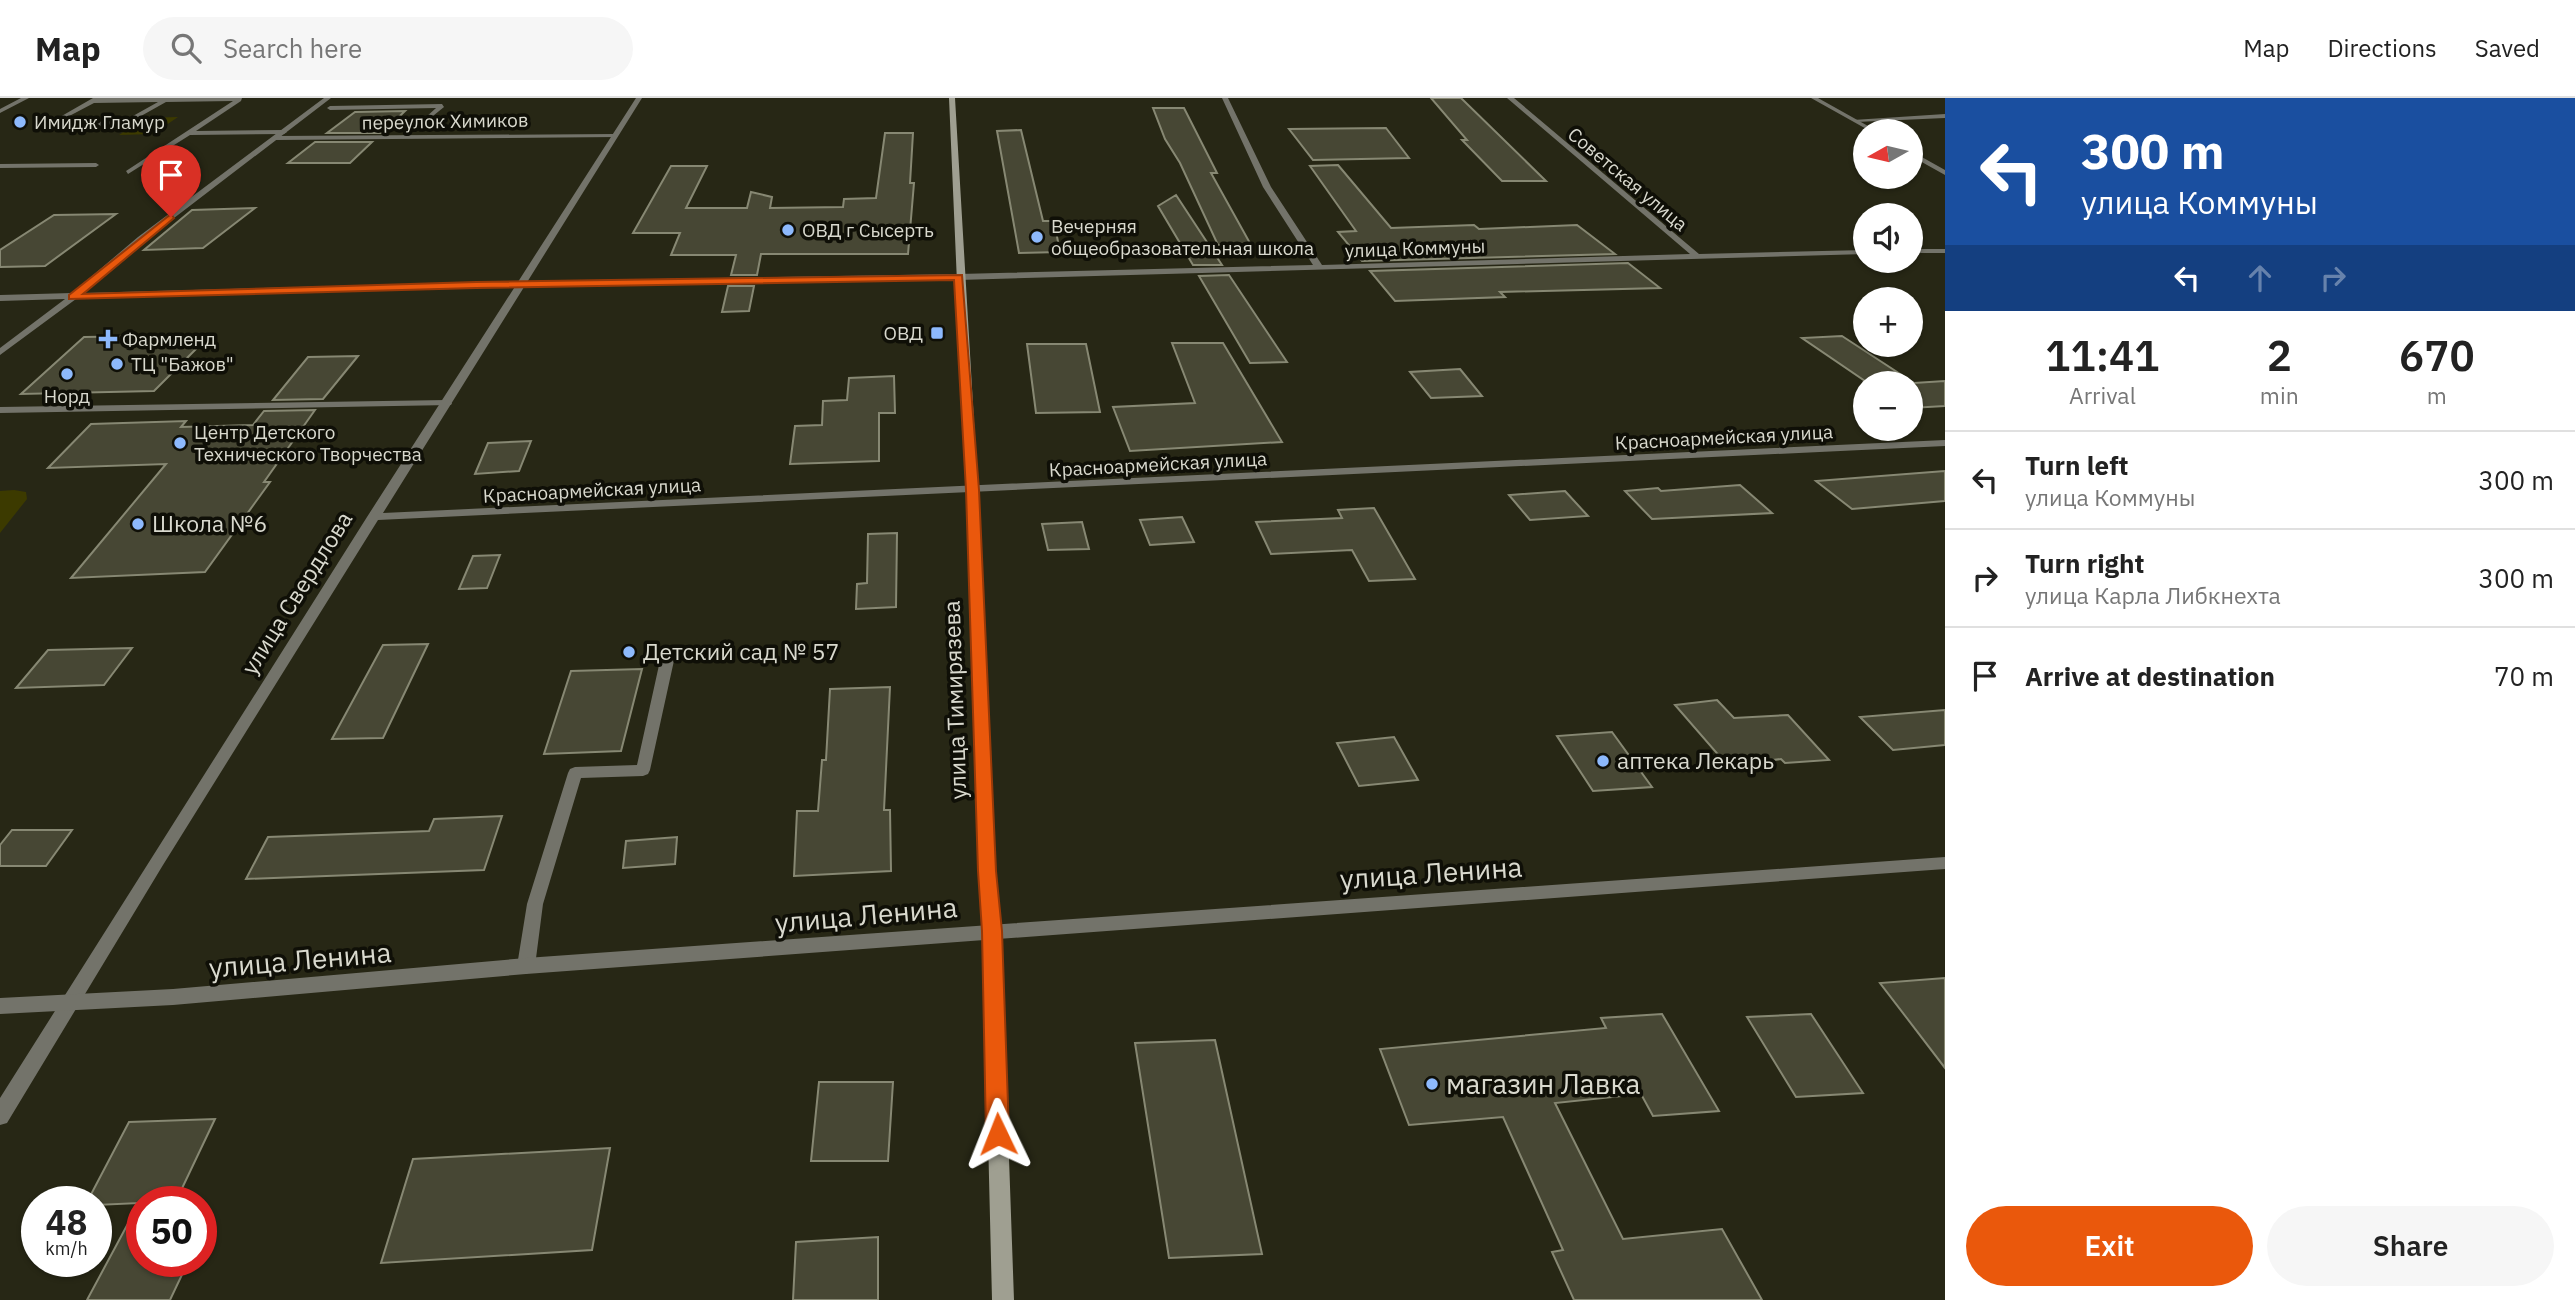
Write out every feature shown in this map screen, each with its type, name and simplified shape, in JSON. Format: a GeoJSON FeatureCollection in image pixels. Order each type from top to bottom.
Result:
{"type":"FeatureCollection","features":[{"type":"Feature","properties":{"kind":"main road","name":"улица Тимирязева"},"geometry":{"type":"LineString","coordinates":[[952,98],[959,277],[972,490],[987,871],[992,931],[1003,1300]]}},
{"type":"Feature","properties":{"kind":"street"},"geometry":{"type":"LineString","coordinates":[[0,111],[26,98]]}},
{"type":"Feature","properties":{"kind":"street"},"geometry":{"type":"LineString","coordinates":[[0,352],[73,297],[141,239],[328,98]]}},
{"type":"Feature","properties":{"kind":"street","name":"улица Свердлова"},"geometry":{"type":"LineString","coordinates":[[0,1116],[373,517],[639,98]]}},
{"type":"Feature","properties":{"kind":"street"},"geometry":{"type":"LineString","coordinates":[[1225,98],[1267,187],[1319,267]]}},
{"type":"Feature","properties":{"kind":"street","name":"Советская улица"},"geometry":{"type":"LineString","coordinates":[[1510,98],[1696,255]]}},
{"type":"Feature","properties":{"kind":"street"},"geometry":{"type":"LineString","coordinates":[[1814,98],[1854,119]]}},
{"type":"Feature","properties":{"kind":"street"},"geometry":{"type":"LineString","coordinates":[[128,172],[240,99],[96,99],[46,127],[125,123],[166,100]]}},
{"type":"Feature","properties":{"kind":"street"},"geometry":{"type":"LineString","coordinates":[[330,108],[442,106],[428,118]]}},
{"type":"Feature","properties":{"kind":"street"},"geometry":{"type":"LineString","coordinates":[[1878,119],[1945,116]]}},
{"type":"Feature","properties":{"kind":"street"},"geometry":{"type":"LineString","coordinates":[[187,133],[284,132]]}},
{"type":"Feature","properties":{"kind":"street","name":"переулок Химиков"},"geometry":{"type":"LineString","coordinates":[[276,138],[615,136]]}},
{"type":"Feature","properties":{"kind":"street"},"geometry":{"type":"LineString","coordinates":[[1923,160],[1945,173]]}},
{"type":"Feature","properties":{"kind":"street"},"geometry":{"type":"LineString","coordinates":[[0,166],[96,165]]}},
{"type":"Feature","properties":{"kind":"street"},"geometry":{"type":"LineString","coordinates":[[1923,251],[1945,251]]}},
{"type":"Feature","properties":{"kind":"street","name":"улица Коммуны"},"geometry":{"type":"LineString","coordinates":[[0,298],[522,284],[959,277],[1853,252]]}},
{"type":"Feature","properties":{"kind":"street"},"geometry":{"type":"LineString","coordinates":[[0,410],[447,403]]}},
{"type":"Feature","properties":{"kind":"street","name":"Красноармейская улица"},"geometry":{"type":"LineString","coordinates":[[373,517],[1945,443]]}},
{"type":"Feature","properties":{"kind":"street"},"geometry":{"type":"LineString","coordinates":[[526,966],[535,904],[575,772],[643,770],[668,656]]}},
{"type":"Feature","properties":{"kind":"street","name":"улица Ленина"},"geometry":{"type":"LineString","coordinates":[[0,1006],[187,996],[526,966],[1945,863]]}},
{"type":"Feature","properties":{"kind":"shaded area"},"geometry":{"type":"Polygon","coordinates":[[[178,117],[153,134],[119,135],[145,118],[178,117]]]}},
{"type":"Feature","properties":{"kind":"shaded area"},"geometry":{"type":"Polygon","coordinates":[[[0,491],[26,492],[27,499],[0,533],[0,491]]]}},
{"type":"Feature","properties":{"kind":"building"},"geometry":{"type":"Polygon","coordinates":[[[1431,98],[1461,98],[1546,181],[1502,181],[1462,140],[1467,140],[1431,98]]]}},
{"type":"Feature","properties":{"kind":"building"},"geometry":{"type":"Polygon","coordinates":[[[1153,108],[1184,108],[1217,173],[1211,173],[1251,245],[1218,245],[1180,163],[1165,139],[1153,108]]]}},
{"type":"Feature","properties":{"kind":"building"},"geometry":{"type":"Polygon","coordinates":[[[405,111],[382,133],[327,133],[355,112],[405,111]]]}},
{"type":"Feature","properties":{"kind":"building"},"geometry":{"type":"Polygon","coordinates":[[[1386,128],[1409,158],[1313,160],[1289,129],[1386,128]]]}},
{"type":"Feature","properties":{"kind":"building"},"geometry":{"type":"Polygon","coordinates":[[[1021,130],[1043,221],[1054,221],[1060,252],[1019,253],[997,131],[1021,130]]]}},
{"type":"Feature","properties":{"kind":"building"},"geometry":{"type":"Polygon","coordinates":[[[885,133],[913,133],[910,183],[914,183],[908,254],[761,254],[757,275],[731,275],[736,255],[671,255],[680,233],[633,233],[671,166],[707,166],[686,208],[747,208],[751,192],[772,197],[770,208],[843,207],[844,199],[876,198],[885,133]]]}},
{"type":"Feature","properties":{"kind":"building"},"geometry":{"type":"Polygon","coordinates":[[[315,142],[372,142],[350,163],[288,163],[315,142]]]}},
{"type":"Feature","properties":{"kind":"building"},"geometry":{"type":"Polygon","coordinates":[[[1338,165],[1391,228],[1474,225],[1479,229],[1577,225],[1615,254],[1362,261],[1338,232],[1356,231],[1310,166],[1338,165]]]}},
{"type":"Feature","properties":{"kind":"building"},"geometry":{"type":"Polygon","coordinates":[[[1176,195],[1222,265],[1193,265],[1158,206],[1176,195]]]}},
{"type":"Feature","properties":{"kind":"building"},"geometry":{"type":"Polygon","coordinates":[[[255,208],[203,248],[144,250],[192,210],[255,208]]]}},
{"type":"Feature","properties":{"kind":"building"},"geometry":{"type":"Polygon","coordinates":[[[116,214],[45,266],[0,267],[0,250],[54,215],[116,214]]]}},
{"type":"Feature","properties":{"kind":"building"},"geometry":{"type":"Polygon","coordinates":[[[1628,263],[1660,288],[1500,292],[1505,297],[1395,301],[1370,271],[1628,263]]]}},
{"type":"Feature","properties":{"kind":"building"},"geometry":{"type":"Polygon","coordinates":[[[1229,275],[1287,362],[1250,363],[1199,276],[1229,275]]]}},
{"type":"Feature","properties":{"kind":"building"},"geometry":{"type":"Polygon","coordinates":[[[728,286],[754,286],[749,311],[722,312],[728,286]]]}},
{"type":"Feature","properties":{"kind":"building","name":"ТЦ \"Бажов\""},"geometry":{"type":"Polygon","coordinates":[[[210,335],[154,391],[21,394],[84,337],[210,335]]]}},
{"type":"Feature","properties":{"kind":"building"},"geometry":{"type":"Polygon","coordinates":[[[1842,336],[1853,343],[1853,357],[1874,357],[1896,371],[1853,373],[1802,338],[1842,336]]]}},
{"type":"Feature","properties":{"kind":"building"},"geometry":{"type":"Polygon","coordinates":[[[1172,343],[1223,343],[1282,442],[1130,451],[1113,407],[1195,403],[1172,343]]]}},
{"type":"Feature","properties":{"kind":"building"},"geometry":{"type":"Polygon","coordinates":[[[1027,344],[1086,344],[1100,412],[1036,413],[1027,344]]]}},
{"type":"Feature","properties":{"kind":"building"},"geometry":{"type":"Polygon","coordinates":[[[358,356],[323,399],[273,400],[308,357],[358,356]]]}},
{"type":"Feature","properties":{"kind":"building"},"geometry":{"type":"Polygon","coordinates":[[[1460,369],[1482,396],[1431,398],[1410,372],[1460,369]]]}},
{"type":"Feature","properties":{"kind":"building"},"geometry":{"type":"Polygon","coordinates":[[[894,376],[895,413],[879,413],[879,461],[790,464],[795,426],[822,425],[823,401],[847,400],[849,378],[894,376]]]}},
{"type":"Feature","properties":{"kind":"building"},"geometry":{"type":"Polygon","coordinates":[[[1945,381],[1945,406],[1923,407],[1923,382],[1945,381]]]}},
{"type":"Feature","properties":{"kind":"building"},"geometry":{"type":"Polygon","coordinates":[[[315,410],[264,482],[270,482],[205,572],[71,578],[166,464],[48,468],[91,424],[186,421],[181,427],[253,425],[264,411],[315,410]]]}},
{"type":"Feature","properties":{"kind":"building"},"geometry":{"type":"Polygon","coordinates":[[[531,441],[519,471],[475,474],[488,443],[531,441]]]}},
{"type":"Feature","properties":{"kind":"building"},"geometry":{"type":"Polygon","coordinates":[[[1945,471],[1945,501],[1852,509],[1816,481],[1945,471]]]}},
{"type":"Feature","properties":{"kind":"building"},"geometry":{"type":"Polygon","coordinates":[[[1740,485],[1772,513],[1652,519],[1625,491],[1658,488],[1661,491],[1740,485]]]}},
{"type":"Feature","properties":{"kind":"building"},"geometry":{"type":"Polygon","coordinates":[[[1565,491],[1588,516],[1530,520],[1509,495],[1565,491]]]}},
{"type":"Feature","properties":{"kind":"building"},"geometry":{"type":"Polygon","coordinates":[[[1374,508],[1415,579],[1369,581],[1352,550],[1271,554],[1256,522],[1342,518],[1338,510],[1374,508]]]}},
{"type":"Feature","properties":{"kind":"building"},"geometry":{"type":"Polygon","coordinates":[[[1182,517],[1194,542],[1150,545],[1140,520],[1182,517]]]}},
{"type":"Feature","properties":{"kind":"building"},"geometry":{"type":"Polygon","coordinates":[[[1082,522],[1089,549],[1048,550],[1042,524],[1082,522]]]}},
{"type":"Feature","properties":{"kind":"building"},"geometry":{"type":"Polygon","coordinates":[[[897,533],[896,607],[856,609],[857,584],[867,583],[868,534],[897,533]]]}},
{"type":"Feature","properties":{"kind":"building"},"geometry":{"type":"Polygon","coordinates":[[[500,555],[487,588],[459,589],[473,556],[500,555]]]}},
{"type":"Feature","properties":{"kind":"building"},"geometry":{"type":"Polygon","coordinates":[[[428,644],[383,738],[332,739],[383,645],[428,644]]]}},
{"type":"Feature","properties":{"kind":"building"},"geometry":{"type":"Polygon","coordinates":[[[132,648],[104,685],[16,688],[48,650],[132,648]]]}},
{"type":"Feature","properties":{"kind":"building"},"geometry":{"type":"Polygon","coordinates":[[[642,669],[621,751],[544,754],[571,671],[642,669]]]}},
{"type":"Feature","properties":{"kind":"building"},"geometry":{"type":"Polygon","coordinates":[[[890,687],[884,810],[890,810],[891,871],[794,876],[797,811],[818,811],[822,760],[826,760],[830,689],[890,687]]]}},
{"type":"Feature","properties":{"kind":"building"},"geometry":{"type":"Polygon","coordinates":[[[1717,700],[1734,718],[1788,715],[1829,760],[1785,763],[1781,759],[1728,766],[1675,705],[1717,700]]]}},
{"type":"Feature","properties":{"kind":"building"},"geometry":{"type":"Polygon","coordinates":[[[1945,710],[1945,745],[1893,750],[1860,717],[1945,710]]]}},
{"type":"Feature","properties":{"kind":"building","name":"аптека Лекарь"},"geometry":{"type":"Polygon","coordinates":[[[1612,732],[1652,787],[1593,791],[1557,736],[1612,732]]]}},
{"type":"Feature","properties":{"kind":"building"},"geometry":{"type":"Polygon","coordinates":[[[1394,737],[1418,780],[1359,786],[1337,743],[1394,737]]]}},
{"type":"Feature","properties":{"kind":"building"},"geometry":{"type":"Polygon","coordinates":[[[502,816],[484,870],[246,879],[268,837],[429,831],[434,819],[502,816]]]}},
{"type":"Feature","properties":{"kind":"building"},"geometry":{"type":"Polygon","coordinates":[[[12,830],[72,830],[46,866],[0,866],[0,845],[12,830]]]}},
{"type":"Feature","properties":{"kind":"building"},"geometry":{"type":"Polygon","coordinates":[[[677,837],[675,864],[623,868],[626,841],[677,837]]]}},
{"type":"Feature","properties":{"kind":"building"},"geometry":{"type":"Polygon","coordinates":[[[1945,978],[1945,1068],[1880,983],[1945,978]]]}},
{"type":"Feature","properties":{"kind":"building"},"geometry":{"type":"Polygon","coordinates":[[[1662,1014],[1719,1111],[1653,1116],[1641,1094],[1555,1103],[1623,1239],[1722,1229],[1762,1300],[1574,1300],[1552,1252],[1563,1250],[1503,1117],[1409,1125],[1380,1049],[1606,1028],[1601,1018],[1662,1014]]]}},
{"type":"Feature","properties":{"kind":"building"},"geometry":{"type":"Polygon","coordinates":[[[1811,1014],[1863,1093],[1796,1097],[1747,1017],[1811,1014]]]}},
{"type":"Feature","properties":{"kind":"building"},"geometry":{"type":"Polygon","coordinates":[[[1215,1040],[1262,1254],[1169,1258],[1135,1043],[1215,1040]]]}},
{"type":"Feature","properties":{"kind":"building"},"geometry":{"type":"Polygon","coordinates":[[[819,1082],[893,1082],[888,1161],[811,1161],[819,1082]]]}},
{"type":"Feature","properties":{"kind":"building"},"geometry":{"type":"Polygon","coordinates":[[[215,1119],[183,1186],[126,1186],[126,1204],[112,1204],[112,1186],[95,1186],[129,1122],[215,1119]]]}},
{"type":"Feature","properties":{"kind":"building"},"geometry":{"type":"Polygon","coordinates":[[[610,1148],[592,1250],[381,1263],[413,1159],[610,1148]]]}},
{"type":"Feature","properties":{"kind":"building"},"geometry":{"type":"Polygon","coordinates":[[[126,1227],[126,1277],[181,1277],[170,1300],[87,1300],[99,1277],[112,1277],[112,1253],[126,1227]]]}},
{"type":"Feature","properties":{"kind":"building"},"geometry":{"type":"Polygon","coordinates":[[[878,1237],[878,1300],[793,1300],[796,1242],[878,1237]]]}},
{"type":"Feature","properties":{"kind":"place","name":"Имидж Гламур"},"geometry":{"type":"Point","coordinates":[20,122]}},
{"type":"Feature","properties":{"kind":"place","name":"ОВД г Сысерть"},"geometry":{"type":"Point","coordinates":[788,230]}},
{"type":"Feature","properties":{"kind":"place","name":"Вечерняя общеобразовательная школа"},"geometry":{"type":"Point","coordinates":[1037,237]}},
{"type":"Feature","properties":{"kind":"place","name":"ОВД"},"geometry":{"type":"Point","coordinates":[937,333]}},
{"type":"Feature","properties":{"kind":"place","name":"Фармленд"},"geometry":{"type":"Point","coordinates":[108,339]}},
{"type":"Feature","properties":{"kind":"place","name":"ТЦ \"Бажов\""},"geometry":{"type":"Point","coordinates":[117,364]}},
{"type":"Feature","properties":{"kind":"place","name":"Норд"},"geometry":{"type":"Point","coordinates":[67,374]}},
{"type":"Feature","properties":{"kind":"place","name":"Центр Детского Технического Творчества"},"geometry":{"type":"Point","coordinates":[180,443]}},
{"type":"Feature","properties":{"kind":"place","name":"Школа №6"},"geometry":{"type":"Point","coordinates":[138,524]}},
{"type":"Feature","properties":{"kind":"place","name":"Детский сад № 57"},"geometry":{"type":"Point","coordinates":[629,652]}},
{"type":"Feature","properties":{"kind":"place","name":"аптека Лекарь"},"geometry":{"type":"Point","coordinates":[1603,761]}},
{"type":"Feature","properties":{"kind":"place","name":"магазин Лавка"},"geometry":{"type":"Point","coordinates":[1432,1084]}},
{"type":"Feature","properties":{"kind":"route"},"geometry":{"type":"LineString","coordinates":[[171,217],[73,297],[476,285],[959,277],[972,490],[987,871],[992,931],[998,1134]]}}]}
